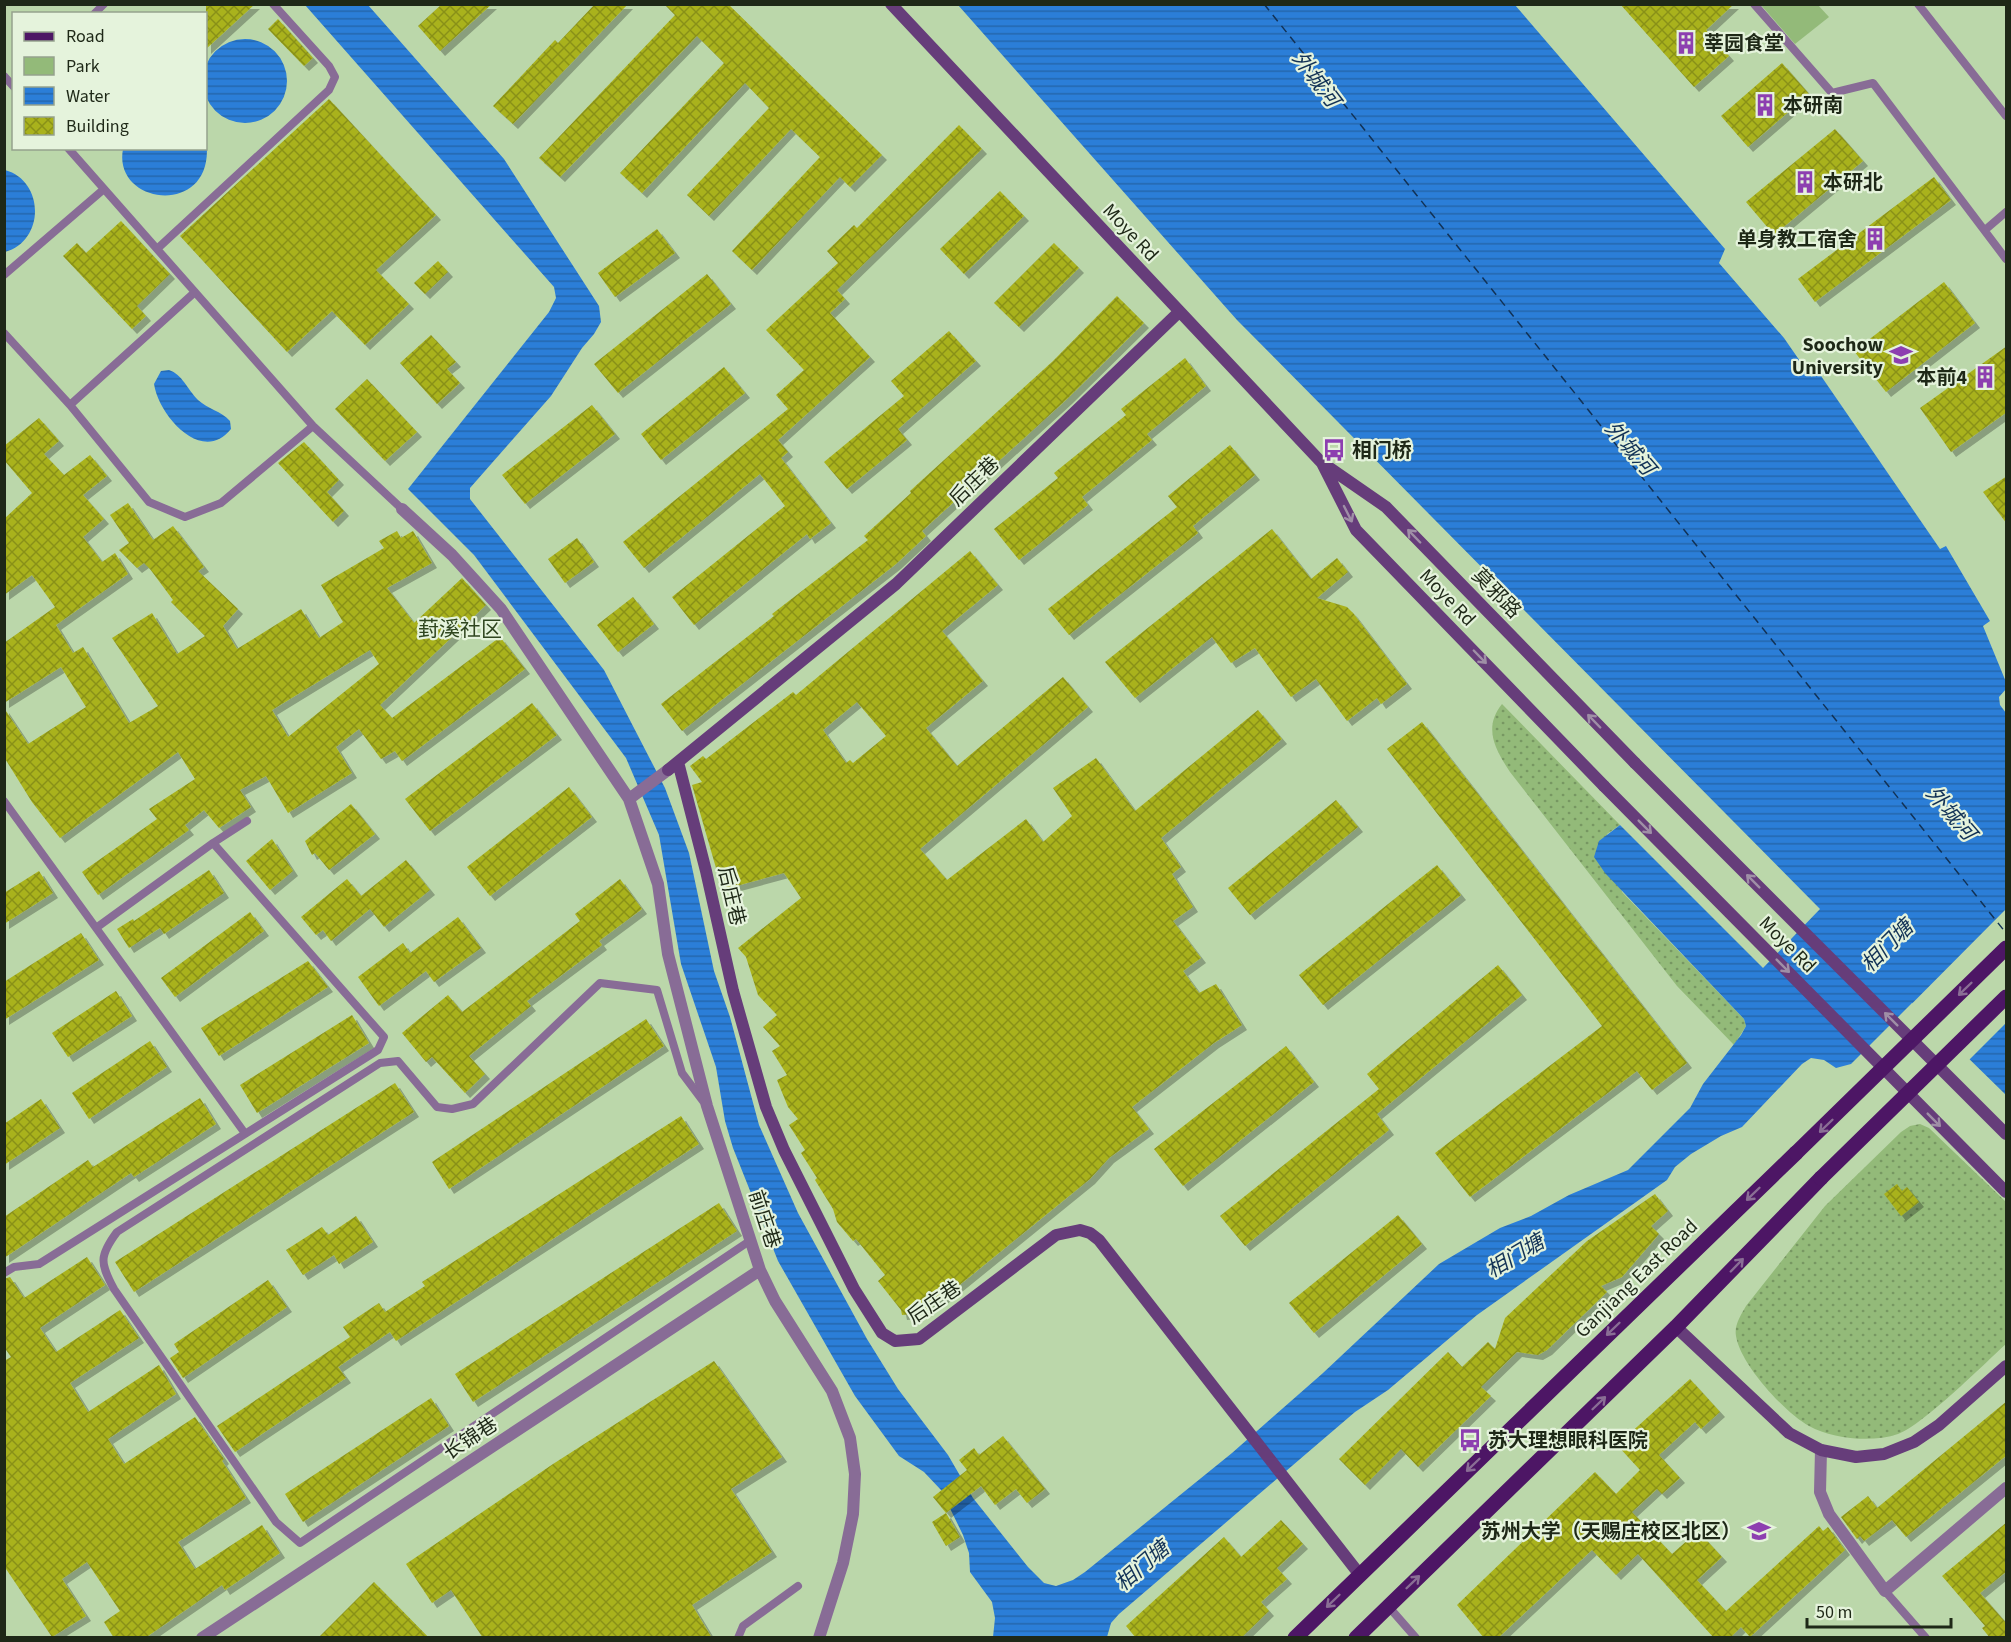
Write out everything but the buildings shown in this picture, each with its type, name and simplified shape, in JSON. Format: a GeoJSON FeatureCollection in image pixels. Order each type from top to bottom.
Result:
{"type":"FeatureCollection","features":[{"type":"Feature","properties":{"kind":"main road","name":"Moye Rd"},"geometry":{"type":"LineString","coordinates":[[891,4],[1321,462],[1356,530],[1604,786],[2006,1192]]}},
{"type":"Feature","properties":{"kind":"main road","name":"后庄巷"},"geometry":{"type":"LineString","coordinates":[[1179,312],[896,584],[673,766],[706,871],[733,991],[766,1107],[809,1203],[854,1289],[882,1333],[895,1341],[919,1340],[1043,1242],[1068,1230],[1080,1230],[1099,1240],[1248,1428],[1360,1575]]}},
{"type":"Feature","properties":{"kind":"main road","name":"莫邪路"},"geometry":{"type":"LineString","coordinates":[[1321,462],[1386,507],[1635,763]]}},
{"type":"Feature","properties":{"kind":"main road","name":"Moye Rd"},"geometry":{"type":"LineString","coordinates":[[1635,763],[2007,1134]]}},
{"type":"Feature","properties":{"kind":"main road","name":"Ganjiang East Road"},"geometry":{"type":"LineString","coordinates":[[1295,1638],[2007,948]]}},
{"type":"Feature","properties":{"kind":"main road"},"geometry":{"type":"LineString","coordinates":[[1356,1638],[1676,1328],[1821,1178],[2007,997]]}},
{"type":"Feature","properties":{"kind":"main road"},"geometry":{"type":"LineString","coordinates":[[1676,1328],[1789,1433],[1821,1450],[1870,1457],[1904,1446],[1939,1425],[2007,1366]]}},
{"type":"Feature","properties":{"kind":"street","name":"前庄巷"},"geometry":{"type":"LineString","coordinates":[[402,508],[452,555],[501,609],[629,799],[658,884],[668,954],[707,1106],[760,1270],[775,1300],[832,1391],[850,1438],[855,1474],[853,1514],[843,1563],[819,1638]]}},
{"type":"Feature","properties":{"kind":"street","name":"后庄巷"},"geometry":{"type":"LineString","coordinates":[[629,799],[673,766]]}},
{"type":"Feature","properties":{"kind":"street","name":"长锦巷"},"geometry":{"type":"LineString","coordinates":[[202,1638],[760,1270]]}},
{"type":"Feature","properties":{"kind":"street"},"geometry":{"type":"LineString","coordinates":[[1821,1450],[1820,1491],[1829,1514],[1885,1591],[2007,1488]]}},
{"type":"Feature","properties":{"kind":"lane"},"geometry":{"type":"LineString","coordinates":[[157,249],[329,90],[335,77],[329,66],[273,4]]}},
{"type":"Feature","properties":{"kind":"lane"},"geometry":{"type":"LineString","coordinates":[[1754,4],[1832,93],[1873,83],[2007,259]]}},
{"type":"Feature","properties":{"kind":"lane"},"geometry":{"type":"LineString","coordinates":[[1918,4],[2007,116]]}},
{"type":"Feature","properties":{"kind":"lane"},"geometry":{"type":"LineString","coordinates":[[70,150],[313,426],[402,508]]}},
{"type":"Feature","properties":{"kind":"lane"},"geometry":{"type":"LineString","coordinates":[[4,274],[104,189]]}},
{"type":"Feature","properties":{"kind":"lane"},"geometry":{"type":"LineString","coordinates":[[1985,230],[2007,212]]}},
{"type":"Feature","properties":{"kind":"lane"},"geometry":{"type":"LineString","coordinates":[[70,405],[195,292]]}},
{"type":"Feature","properties":{"kind":"lane"},"geometry":{"type":"LineString","coordinates":[[4,333],[70,405],[149,502],[185,517],[221,503],[313,426]]}},
{"type":"Feature","properties":{"kind":"lane"},"geometry":{"type":"LineString","coordinates":[[4,801],[244,1131]]}},
{"type":"Feature","properties":{"kind":"lane"},"geometry":{"type":"LineString","coordinates":[[96,928],[247,821]]}},
{"type":"Feature","properties":{"kind":"lane"},"geometry":{"type":"LineString","coordinates":[[4,1273],[14,1267],[39,1264],[244,1131],[378,1050],[384,1037],[213,843]]}},
{"type":"Feature","properties":{"kind":"lane"},"geometry":{"type":"LineString","coordinates":[[707,1106],[682,1073],[657,990],[600,982],[473,1104],[452,1109],[437,1107],[398,1061],[380,1063],[117,1232],[104,1248],[103,1268],[114,1289],[276,1522],[300,1543],[751,1240]]}},
{"type":"Feature","properties":{"kind":"lane"},"geometry":{"type":"LineString","coordinates":[[738,1638],[743,1626],[798,1586]]}},
{"type":"Feature","properties":{"kind":"lane"},"geometry":{"type":"LineString","coordinates":[[1885,1591],[1926,1638]]}},
{"type":"Feature","properties":{"kind":"lane"},"geometry":{"type":"LineString","coordinates":[[1388,1606],[1416,1638]]}},
{"type":"Feature","properties":{"kind":"green space"},"geometry":{"type":"Polygon","coordinates":[[[1761,5],[1818,5],[1829,17],[1795,44],[1761,5]]]}},
{"type":"Feature","properties":{"kind":"green space"},"geometry":{"type":"Polygon","coordinates":[[[1502,704],[1620,825],[1607,834],[1622,892],[1744,1019],[1746,1026],[1734,1045],[1677,986],[1510,772],[1496,747],[1492,730],[1496,713],[1502,704]]]}},
{"type":"Feature","properties":{"kind":"green space"},"geometry":{"type":"Polygon","coordinates":[[[1920,1124],[1929,1128],[2006,1202],[2006,1344],[1937,1407],[1898,1434],[1865,1439],[1829,1434],[1799,1420],[1765,1387],[1739,1347],[1736,1336],[1737,1324],[1746,1306],[1825,1206],[1901,1132],[1910,1126],[1920,1124]]]}},
{"type":"Feature","properties":{"kind":"water"},"geometry":{"type":"Polygon","coordinates":[[[305,5],[368,5],[504,159],[599,306],[601,322],[594,334],[582,348],[551,396],[470,488],[470,499],[604,670],[665,788],[689,853],[714,971],[730,1017],[759,1125],[798,1213],[867,1339],[898,1389],[948,1455],[973,1498],[1028,1567],[1044,1583],[1056,1586],[1073,1580],[1085,1572],[1232,1453],[1323,1373],[1439,1264],[1500,1228],[1531,1216],[1569,1195],[1628,1170],[1690,1108],[1703,1084],[1741,1035],[1746,1026],[1744,1019],[1605,873],[1594,857],[1599,841],[1620,825],[1763,968],[1820,909],[1237,320],[958,5],[1515,5],[1725,249],[1719,263],[1784,338],[1811,377],[1819,373],[1940,549],[1946,546],[1990,621],[1983,626],[2006,682],[2006,689],[1999,697],[2000,705],[2006,713],[2006,1095],[1912,1003],[1851,1064],[1836,1068],[1824,1060],[1811,1058],[1802,1064],[1742,1127],[1721,1136],[1691,1154],[1675,1167],[1667,1180],[1477,1315],[1388,1390],[1355,1412],[1119,1614],[1111,1623],[1107,1637],[993,1637],[995,1618],[992,1602],[970,1572],[969,1553],[963,1535],[941,1490],[924,1472],[899,1456],[855,1396],[778,1261],[733,1148],[725,1121],[716,1067],[681,964],[659,835],[626,758],[474,555],[408,489],[549,312],[556,298],[554,287],[305,5]]]}},
{"type":"Feature","properties":{"kind":"water"},"geometry":{"type":"Polygon","coordinates":[[[245,39],[261,42],[275,51],[286,73],[284,97],[275,111],[261,120],[245,123],[229,120],[215,111],[207,99],[207,63],[215,51],[229,42],[245,39]]]}},
{"type":"Feature","properties":{"kind":"water"},"geometry":{"type":"Polygon","coordinates":[[[123,150],[206,150],[205,164],[197,182],[182,192],[165,195],[148,192],[133,183],[124,168],[123,150]]]}},
{"type":"Feature","properties":{"kind":"water"},"geometry":{"type":"Polygon","coordinates":[[[5,170],[18,176],[28,186],[35,211],[28,236],[18,246],[5,252],[5,170]]]}},
{"type":"Feature","properties":{"kind":"water"},"geometry":{"type":"Polygon","coordinates":[[[169,370],[181,379],[198,400],[230,421],[231,429],[220,439],[207,442],[195,439],[173,422],[164,410],[154,384],[161,371],[169,370]]]}},
{"type":"Feature","properties":{"kind":"pier"},"geometry":{"type":"Polygon","coordinates":[[[2006,909],[2006,1023],[1968,1061],[1913,1007],[1853,1066],[1848,1068],[2006,909]]]}},
{"type":"Feature","properties":{"kind":"ferry route"},"geometry":{"type":"LineString","coordinates":[[1264,4],[2006,933]]}},
{"type":"Feature","properties":{"kind":"place","name":"莘园食堂"},"geometry":{"type":"Point","coordinates":[1686,43]}},
{"type":"Feature","properties":{"kind":"place","name":"本研南"},"geometry":{"type":"Point","coordinates":[1765,105]}},
{"type":"Feature","properties":{"kind":"place","name":"本研北"},"geometry":{"type":"Point","coordinates":[1805,182]}},
{"type":"Feature","properties":{"kind":"place","name":"单身教工宿舍"},"geometry":{"type":"Point","coordinates":[1875,239]}},
{"type":"Feature","properties":{"kind":"place","name":"Soochow University"},"geometry":{"type":"Point","coordinates":[1901,355]}},
{"type":"Feature","properties":{"kind":"place","name":"本前4"},"geometry":{"type":"Point","coordinates":[1985,377]}},
{"type":"Feature","properties":{"kind":"place","name":"相门桥"},"geometry":{"type":"Point","coordinates":[1334,450]}},
{"type":"Feature","properties":{"kind":"place","name":"苏大理想眼科医院"},"geometry":{"type":"Point","coordinates":[1470,1440]}},
{"type":"Feature","properties":{"kind":"place","name":"苏州大学（天赐庄校区北区）"},"geometry":{"type":"Point","coordinates":[1759,1531]}},
{"type":"Feature","properties":{"kind":"district","name":"葑溪社区"},"geometry":{"type":"Point","coordinates":[460,629]}},
{"type":"Feature","properties":{"kind":"water label","name":"外城河"},"geometry":{"type":"Point","coordinates":[1316,79]}},
{"type":"Feature","properties":{"kind":"water label","name":"外城河"},"geometry":{"type":"Point","coordinates":[1630,448]}},
{"type":"Feature","properties":{"kind":"water label","name":"外城河"},"geometry":{"type":"Point","coordinates":[1951,813]}},
{"type":"Feature","properties":{"kind":"water label","name":"相门塘"},"geometry":{"type":"Point","coordinates":[1887,946]}},
{"type":"Feature","properties":{"kind":"water label","name":"相门塘"},"geometry":{"type":"Point","coordinates":[1515,1256]}},
{"type":"Feature","properties":{"kind":"water label","name":"相门塘"},"geometry":{"type":"Point","coordinates":[1142,1566]}}]}
